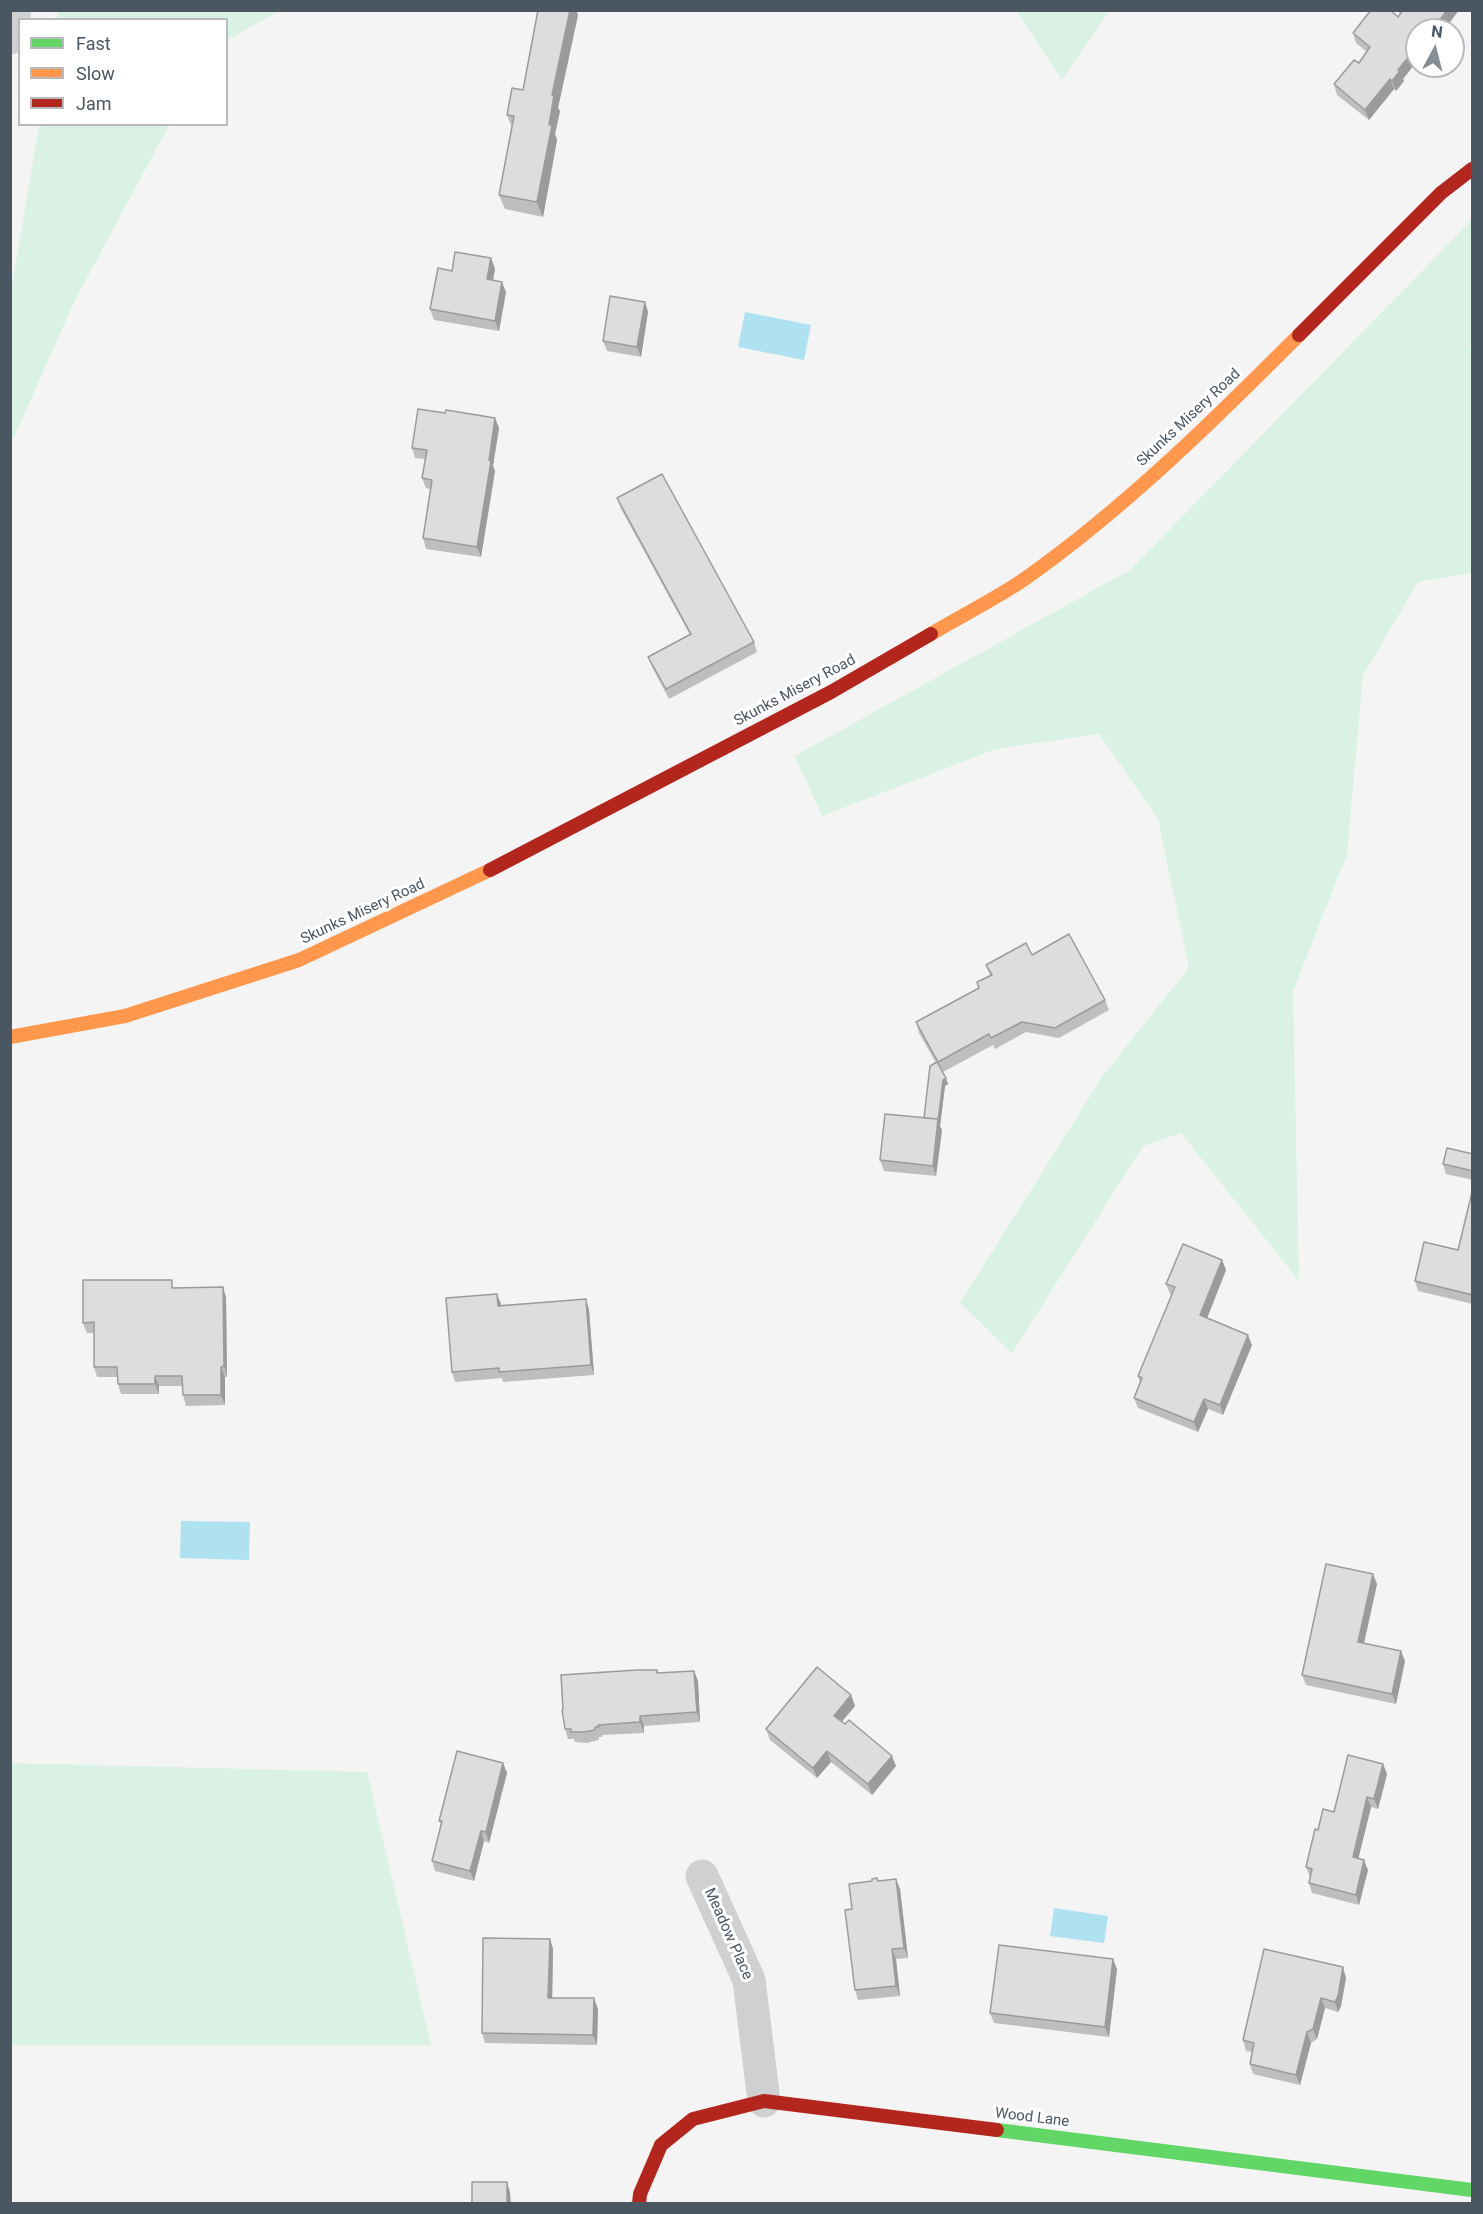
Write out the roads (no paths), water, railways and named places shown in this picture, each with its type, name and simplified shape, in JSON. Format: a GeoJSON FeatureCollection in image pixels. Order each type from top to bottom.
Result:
{"type":"FeatureCollection","features":[{"type":"Feature","properties":{"kind":"main road","name":"Skunks Misery Road"},"geometry":{"type":"LineString","coordinates":[[10,1037],[125,1016],[299,960],[482,874],[821,697],[1024,579],[1098,523],[1194,440],[1441,193],[1473,169]]}},
{"type":"Feature","properties":{"kind":"main road","name":"Wood Lane"},"geometry":{"type":"LineString","coordinates":[[639,2204],[639,2194],[661,2145],[693,2120],[764,2101],[1473,2190]]}},
{"type":"Feature","properties":{"kind":"main road"},"geometry":{"type":"LineString","coordinates":[[1471,2204],[1473,2195]]}},
{"type":"Feature","properties":{"kind":"street"},"geometry":{"type":"LineString","coordinates":[[10,38],[15,10]]}},
{"type":"Feature","properties":{"kind":"street","name":"Meadow Place"},"geometry":{"type":"LineString","coordinates":[[702,1876],[749,1980],[764,2101]]}},
{"type":"Feature","properties":{"kind":"water"},"geometry":{"type":"Polygon","coordinates":[[[745,312],[811,325],[804,360],[738,347],[745,312]]]}},
{"type":"Feature","properties":{"kind":"water"},"geometry":{"type":"Polygon","coordinates":[[[181,1521],[250,1522],[249,1560],[180,1558],[181,1521]]]}},
{"type":"Feature","properties":{"kind":"water"},"geometry":{"type":"Polygon","coordinates":[[[1054,1908],[1108,1916],[1104,1943],[1050,1936],[1054,1908]]]}}]}
